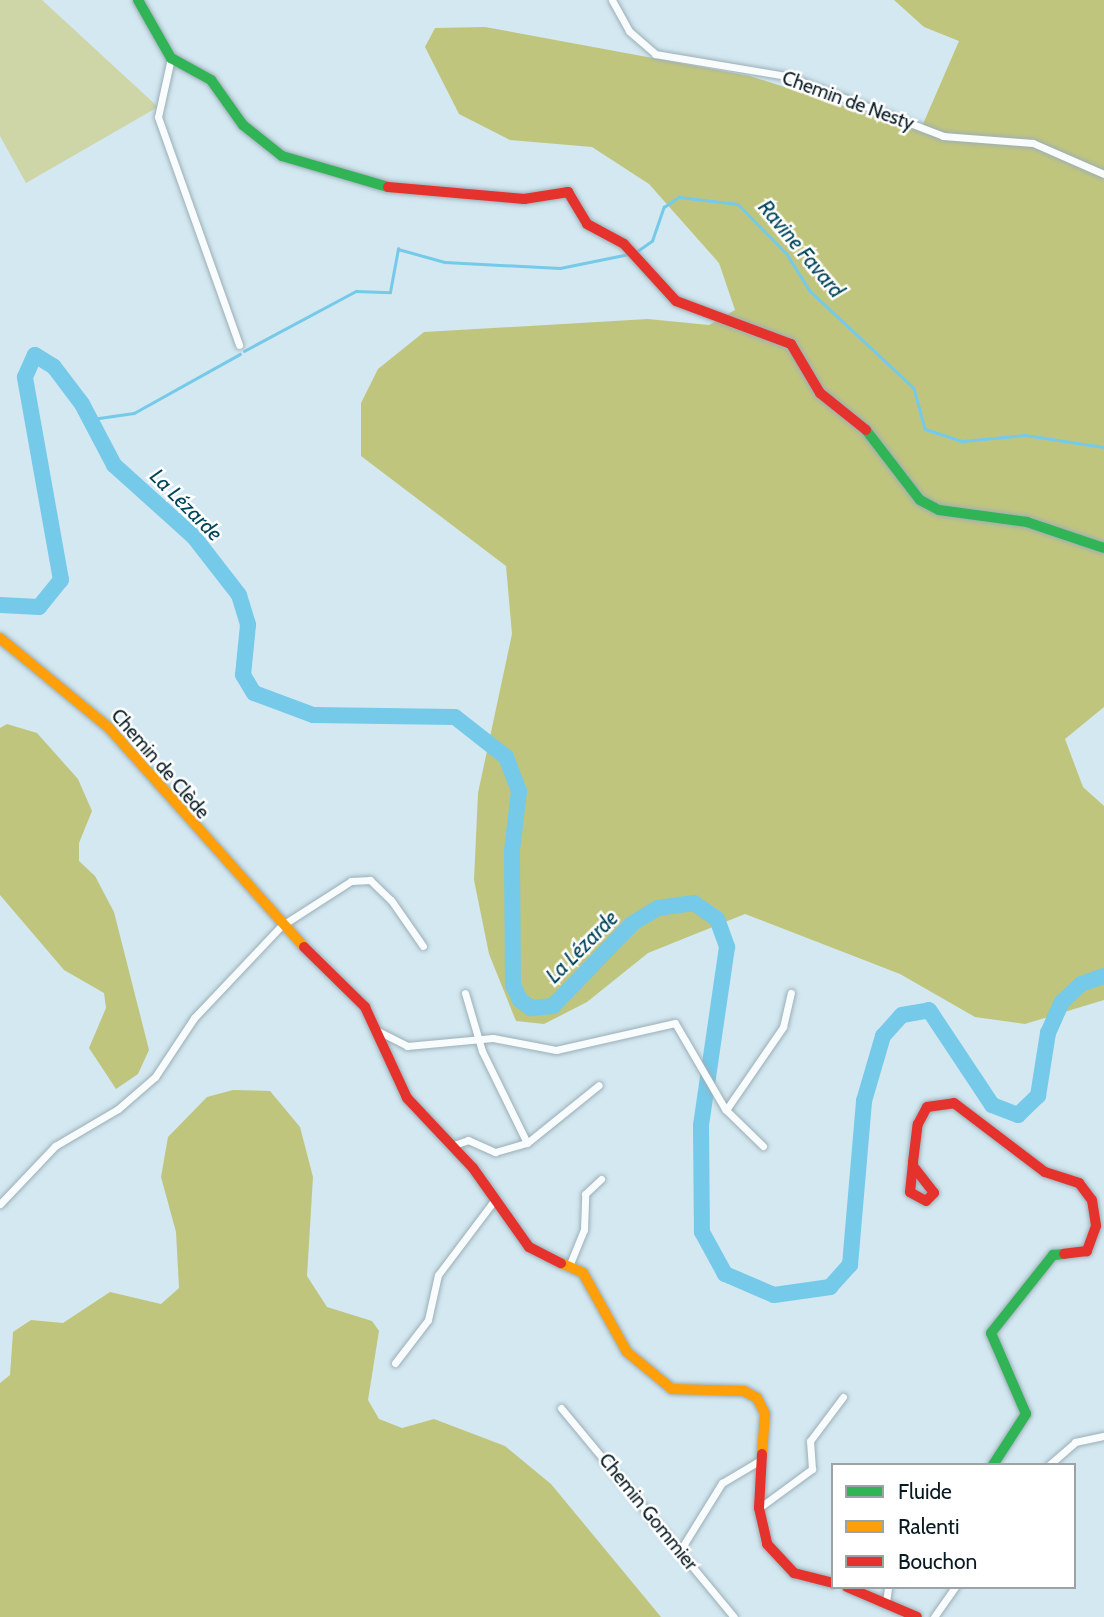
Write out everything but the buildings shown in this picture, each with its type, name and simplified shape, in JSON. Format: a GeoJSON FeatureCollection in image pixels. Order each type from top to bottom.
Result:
{"type":"FeatureCollection","features":[{"type":"Feature","properties":{"kind":"street"},"geometry":{"type":"LineString","coordinates":[[138,0],[171,58],[211,80],[243,125],[282,156],[407,193],[524,199],[568,192],[587,224],[630,249],[676,300],[699,314],[737,321],[791,344],[820,393],[857,419],[920,500],[939,510],[1027,522],[1104,548]]}},
{"type":"Feature","properties":{"kind":"street","name":"Chemin de Nesty"},"geometry":{"type":"LineString","coordinates":[[612,0],[629,31],[655,54],[787,76],[943,136],[1033,143],[1104,174]]}},
{"type":"Feature","properties":{"kind":"street"},"geometry":{"type":"LineString","coordinates":[[171,58],[158,117],[239,345]]}},
{"type":"Feature","properties":{"kind":"street","name":"Chemin de Clède"},"geometry":{"type":"LineString","coordinates":[[0,638],[109,728],[281,926],[365,1007],[378,1031],[396,1082],[496,1198],[529,1247],[570,1264]]}},
{"type":"Feature","properties":{"kind":"street"},"geometry":{"type":"LineString","coordinates":[[0,1204],[55,1146],[118,1109],[155,1077],[206,1003],[281,926],[365,879],[400,909],[423,946]]}},
{"type":"Feature","properties":{"kind":"street"},"geometry":{"type":"LineString","coordinates":[[465,993],[477,1039],[527,1143]]}},
{"type":"Feature","properties":{"kind":"street"},"geometry":{"type":"LineString","coordinates":[[726,1110],[783,1027],[791,993]]}},
{"type":"Feature","properties":{"kind":"street"},"geometry":{"type":"LineString","coordinates":[[378,1031],[420,1047],[477,1039],[556,1050],[669,1022],[687,1034],[726,1110],[763,1146]]}},
{"type":"Feature","properties":{"kind":"street"},"geometry":{"type":"LineString","coordinates":[[451,1146],[468,1140],[495,1152],[527,1143],[599,1085]]}},
{"type":"Feature","properties":{"kind":"street"},"geometry":{"type":"LineString","coordinates":[[913,1166],[923,1112],[936,1103],[954,1103],[1034,1165],[1079,1183],[1095,1212],[1087,1251],[1053,1255],[991,1333],[1026,1414],[994,1463]]}},
{"type":"Feature","properties":{"kind":"street"},"geometry":{"type":"LineString","coordinates":[[601,1179],[585,1194],[584,1230],[570,1264],[583,1273],[621,1345],[662,1384],[682,1392],[744,1391],[757,1398],[765,1414],[759,1461],[759,1508],[767,1544],[783,1566],[831,1582]]}},
{"type":"Feature","properties":{"kind":"street"},"geometry":{"type":"LineString","coordinates":[[395,1363],[428,1320],[438,1275],[496,1198]]}},
{"type":"Feature","properties":{"kind":"street"},"geometry":{"type":"LineString","coordinates":[[759,1508],[812,1469],[810,1441],[843,1397]]}},
{"type":"Feature","properties":{"kind":"street","name":"Chemin Gommier"},"geometry":{"type":"LineString","coordinates":[[561,1408],[681,1549],[734,1617]]}},
{"type":"Feature","properties":{"kind":"street"},"geometry":{"type":"LineString","coordinates":[[1051,1463],[1074,1442],[1104,1436]]}},
{"type":"Feature","properties":{"kind":"street"},"geometry":{"type":"LineString","coordinates":[[681,1549],[722,1483],[759,1461]]}},
{"type":"Feature","properties":{"kind":"street"},"geometry":{"type":"LineString","coordinates":[[851,1589],[917,1617]]}},
{"type":"Feature","properties":{"kind":"street"},"geometry":{"type":"LineString","coordinates":[[886,1602],[888,1589]]}},
{"type":"Feature","properties":{"kind":"street"},"geometry":{"type":"LineString","coordinates":[[934,1617],[954,1589]]}},
{"type":"Feature","properties":{"kind":"green space"},"geometry":{"type":"Polygon","coordinates":[[[0,0],[42,0],[158,107],[26,183],[0,136],[0,0]]]}},
{"type":"Feature","properties":{"kind":"green space"},"geometry":{"type":"Polygon","coordinates":[[[894,0],[1104,0],[1104,707],[1065,739],[1083,787],[1104,806],[1104,1000],[1025,1024],[975,1017],[900,974],[745,914],[648,953],[587,1002],[544,1024],[516,1021],[489,954],[474,880],[478,793],[512,634],[506,566],[361,456],[361,403],[378,369],[424,332],[648,319],[709,325],[735,310],[719,263],[649,184],[592,147],[510,140],[459,114],[425,47],[435,28],[485,27],[750,76],[912,128],[923,124],[959,41],[924,27],[894,0]]]}},
{"type":"Feature","properties":{"kind":"green space"},"geometry":{"type":"Polygon","coordinates":[[[7,724],[37,733],[78,779],[92,811],[79,843],[79,861],[95,876],[114,912],[149,1050],[138,1074],[116,1089],[89,1048],[106,1008],[104,993],[64,970],[0,895],[0,728],[7,724]]]}},
{"type":"Feature","properties":{"kind":"green space"},"geometry":{"type":"Polygon","coordinates":[[[233,1090],[270,1091],[300,1127],[313,1177],[307,1276],[327,1307],[372,1321],[379,1331],[368,1400],[379,1419],[402,1428],[434,1419],[505,1446],[551,1484],[661,1617],[0,1617],[0,1383],[10,1375],[13,1332],[31,1320],[63,1323],[110,1292],[161,1304],[179,1288],[176,1232],[161,1177],[168,1137],[207,1097],[233,1090]]]}},
{"type":"Feature","properties":{"kind":"waterway","name":"Ravine Favard"},"geometry":{"type":"LineString","coordinates":[[636,252],[652,241],[664,207],[679,197],[738,204],[787,254],[810,291],[914,388],[925,429],[963,441],[1025,435],[1104,447]]}},
{"type":"Feature","properties":{"kind":"waterway","name":"Ravine Favard"},"geometry":{"type":"LineString","coordinates":[[244,351],[356,291],[390,292],[398,249],[445,262],[560,268],[629,254]]}},
{"type":"Feature","properties":{"kind":"waterway","name":"Ravine Favard"},"geometry":{"type":"LineString","coordinates":[[92,419],[134,413],[240,354]]}},
{"type":"Feature","properties":{"kind":"waterway","name":"La Lézarde"},"geometry":{"type":"LineString","coordinates":[[0,605],[39,607],[61,580],[25,377],[35,355],[54,367],[82,404],[114,465],[194,537],[239,595],[248,625],[243,675],[254,693],[313,715],[455,717],[506,757],[519,791],[512,851],[513,985],[520,1000],[531,1008],[553,1006],[633,923],[658,908],[694,903],[717,919],[727,947],[701,1125],[702,1232],[725,1274],[774,1295],[830,1287],[850,1265],[864,1101],[883,1036],[902,1015],[929,1010],[992,1105],[1018,1115],[1038,1096],[1048,1033],[1062,1002],[1081,984],[1104,976]]}},
{"type":"Feature","properties":{"kind":"traffic: fast"},"geometry":{"type":"LineString","coordinates":[[138,0],[171,58],[211,80],[243,125],[282,156],[388,187]]}},
{"type":"Feature","properties":{"kind":"traffic: fast"},"geometry":{"type":"LineString","coordinates":[[866,430],[920,500],[939,510],[1027,522],[1104,548]]}},
{"type":"Feature","properties":{"kind":"traffic: fast"},"geometry":{"type":"LineString","coordinates":[[994,1463],[1026,1414],[991,1333],[1053,1255],[1064,1254]]}},
{"type":"Feature","properties":{"kind":"traffic: slow"},"geometry":{"type":"LineString","coordinates":[[0,638],[109,728],[304,947]]}},
{"type":"Feature","properties":{"kind":"traffic: slow"},"geometry":{"type":"LineString","coordinates":[[561,1263],[583,1273],[627,1352],[672,1389],[744,1391],[757,1398],[765,1414],[762,1454]]}},
{"type":"Feature","properties":{"kind":"traffic: jam"},"geometry":{"type":"LineString","coordinates":[[388,187],[524,199],[568,192],[587,224],[624,244],[676,301],[791,344],[820,393],[866,430]]}},
{"type":"Feature","properties":{"kind":"traffic: jam"},"geometry":{"type":"LineString","coordinates":[[304,947],[365,1007],[407,1098],[473,1168],[529,1247],[561,1263]]}},
{"type":"Feature","properties":{"kind":"traffic: jam"},"geometry":{"type":"LineString","coordinates":[[913,1166],[934,1193],[926,1201],[910,1192],[913,1162],[918,1124],[927,1107],[954,1103],[1045,1172],[1079,1183],[1092,1200],[1096,1226],[1087,1251],[1064,1254]]}},
{"type":"Feature","properties":{"kind":"traffic: jam"},"geometry":{"type":"LineString","coordinates":[[762,1454],[759,1508],[767,1544],[794,1573],[831,1582]]}},
{"type":"Feature","properties":{"kind":"traffic: jam"},"geometry":{"type":"LineString","coordinates":[[852,1589],[917,1617]]}}]}
